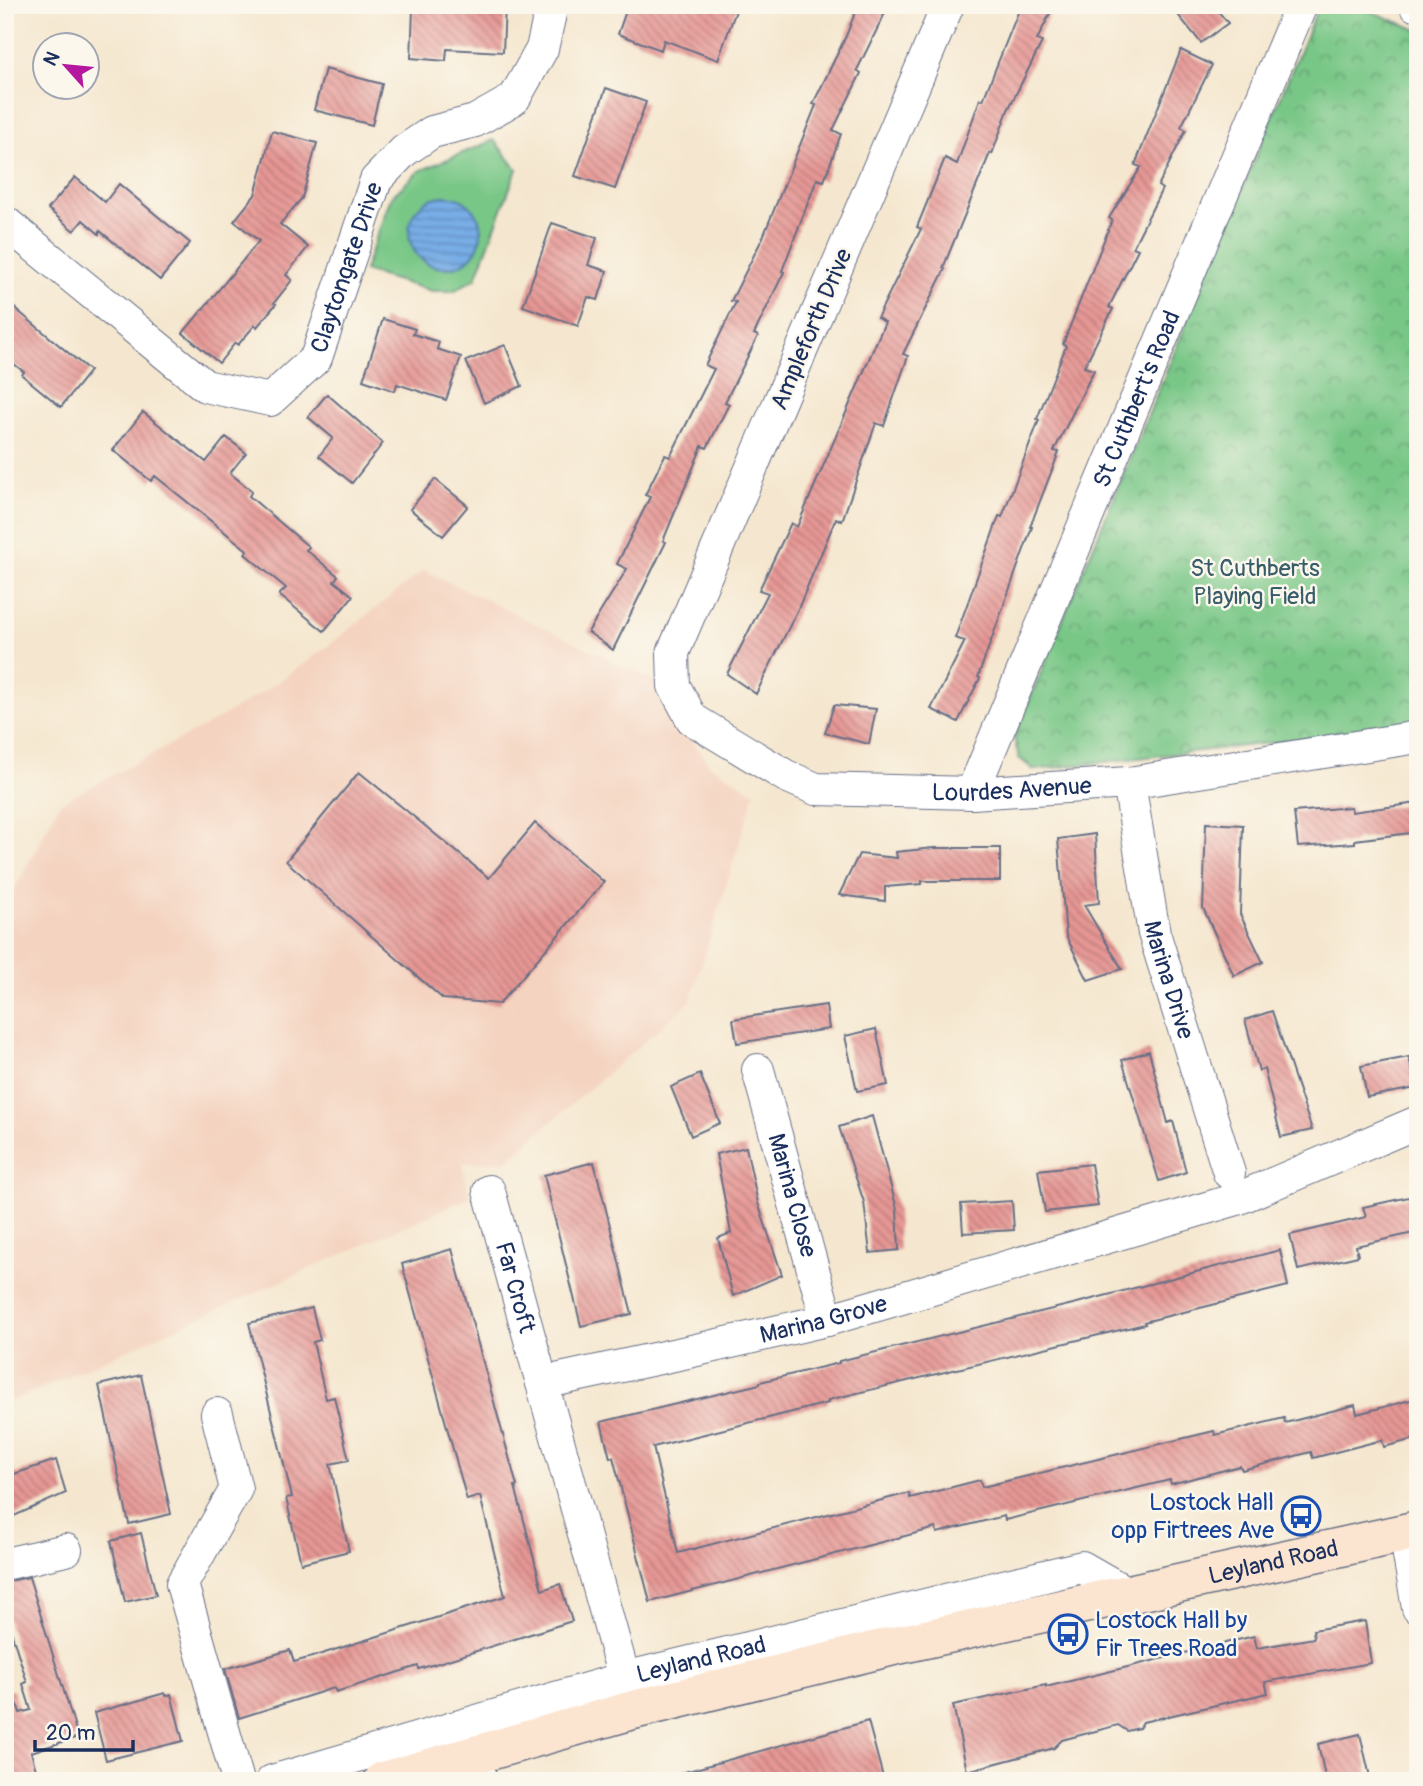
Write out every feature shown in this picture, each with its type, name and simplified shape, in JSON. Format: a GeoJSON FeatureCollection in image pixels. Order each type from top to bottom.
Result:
{"type":"FeatureCollection","features":[{"type":"Feature","properties":{"kind":"main road","name":"Leyland Road"},"geometry":{"type":"LineString","coordinates":[[383,1781],[479,1768],[628,1694],[889,1647],[1411,1531]]}},
{"type":"Feature","properties":{"kind":"street","name":"Claytongate Drive"},"geometry":{"type":"LineString","coordinates":[[5,222],[205,386],[270,400],[316,358],[376,180],[404,151],[432,132],[475,121],[514,99],[542,49],[552,5]]}},
{"type":"Feature","properties":{"kind":"street","name":"Ampleforth Drive"},"geometry":{"type":"LineString","coordinates":[[673,653],[948,5]]}},
{"type":"Feature","properties":{"kind":"street","name":"St Cuthbert's Road"},"geometry":{"type":"LineString","coordinates":[[972,793],[1301,5]]}},
{"type":"Feature","properties":{"kind":"street","name":"Lourdes Avenue"},"geometry":{"type":"LineString","coordinates":[[673,653],[674,686],[692,719],[786,776],[816,789],[972,793],[1129,783],[1418,737]]}},
{"type":"Feature","properties":{"kind":"street","name":"Marina Drive"},"geometry":{"type":"LineString","coordinates":[[1129,783],[1154,933],[1229,1173]]}},
{"type":"Feature","properties":{"kind":"street","name":"Marina Close"},"geometry":{"type":"LineString","coordinates":[[758,1070],[827,1320]]}},
{"type":"Feature","properties":{"kind":"street","name":"Marina Grove"},"geometry":{"type":"LineString","coordinates":[[542,1383],[827,1320],[1237,1199],[1418,1122]]}},
{"type":"Feature","properties":{"kind":"street","name":"Far Croft"},"geometry":{"type":"LineString","coordinates":[[489,1191],[542,1383]]}},
{"type":"Feature","properties":{"kind":"street"},"geometry":{"type":"LineString","coordinates":[[542,1383],[628,1694]]}},
{"type":"Feature","properties":{"kind":"street"},"geometry":{"type":"LineString","coordinates":[[217,1414],[236,1489],[182,1584],[237,1781]]}},
{"type":"Feature","properties":{"kind":"street"},"geometry":{"type":"LineString","coordinates":[[1411,1531],[1418,1608]]}},
{"type":"Feature","properties":{"kind":"street"},"geometry":{"type":"LineString","coordinates":[[5,1564],[66,1550]]}},
{"type":"Feature","properties":{"kind":"street","name":"Leyland Road"},"geometry":{"type":"LineString","coordinates":[[272,1781],[628,1694]]}},
{"type":"Feature","properties":{"kind":"shaded area"},"geometry":{"type":"Polygon","coordinates":[[[424,570],[653,680],[658,688],[662,706],[682,726],[710,765],[755,792],[690,1002],[506,1161],[463,1163],[469,1198],[5,1404],[5,908],[60,803],[209,724],[268,689],[328,646],[424,570]]]}},
{"type":"Feature","properties":{"kind":"green space","name":"St Cuthberts Playing Field"},"geometry":{"type":"Polygon","coordinates":[[[1319,5],[1355,5],[1418,30],[1418,726],[1034,770],[1019,758],[1014,737],[1319,5]]]}},
{"type":"Feature","properties":{"kind":"green space"},"geometry":{"type":"Polygon","coordinates":[[[494,140],[517,169],[476,278],[453,291],[432,291],[364,271],[391,197],[419,171],[494,140]]]}},
{"type":"Feature","properties":{"kind":"water"},"geometry":{"type":"Polygon","coordinates":[[[445,196],[465,202],[475,212],[481,232],[475,252],[465,262],[445,268],[425,262],[415,252],[409,232],[415,212],[425,202],[445,196]]]}},
{"type":"Feature","properties":{"kind":"building"},"geometry":{"type":"Polygon","coordinates":[[[455,5],[505,5],[503,52],[447,49],[446,61],[411,58],[413,9],[455,12],[455,5]]]}},
{"type":"Feature","properties":{"kind":"building"},"geometry":{"type":"Polygon","coordinates":[[[628,5],[738,5],[718,60],[664,40],[661,50],[618,34],[628,5]]]}},
{"type":"Feature","properties":{"kind":"building"},"geometry":{"type":"Polygon","coordinates":[[[858,5],[889,5],[857,70],[861,73],[833,130],[841,134],[824,181],[817,179],[782,271],[784,272],[754,334],[758,336],[725,402],[729,404],[707,448],[702,446],[663,541],[666,542],[613,650],[588,632],[627,569],[617,564],[650,497],[645,495],[665,455],[670,457],[714,369],[705,365],[736,302],[731,301],[763,237],[816,105],[813,104],[858,5]]]}},
{"type":"Feature","properties":{"kind":"building"},"geometry":{"type":"Polygon","coordinates":[[[1021,5],[1054,5],[1037,40],[1042,42],[1008,110],[943,268],[945,269],[903,354],[908,356],[884,426],[876,423],[842,521],[836,518],[798,609],[756,694],[727,674],[768,593],[759,590],[791,523],[797,527],[885,322],[877,318],[921,229],[917,227],[945,158],[957,164],[980,99],[983,100],[1021,5]]]}},
{"type":"Feature","properties":{"kind":"building"},"geometry":{"type":"Polygon","coordinates":[[[1170,5],[1213,5],[1228,23],[1201,43],[1170,5]]]}},
{"type":"Feature","properties":{"kind":"building"},"geometry":{"type":"Polygon","coordinates":[[[1181,50],[1212,65],[1181,127],[1186,130],[1158,186],[1162,189],[1133,247],[1138,249],[1109,307],[1113,309],[1084,367],[1094,370],[1054,451],[1059,452],[1030,527],[978,677],[980,678],[958,722],[931,709],[965,641],[955,638],[999,516],[1002,517],[1039,420],[1037,419],[1066,346],[1063,344],[1112,220],[1109,218],[1141,167],[1135,165],[1181,50]]]}},
{"type":"Feature","properties":{"kind":"building"},"geometry":{"type":"Polygon","coordinates":[[[325,69],[382,84],[372,125],[314,110],[325,69]]]}},
{"type":"Feature","properties":{"kind":"building"},"geometry":{"type":"Polygon","coordinates":[[[606,88],[646,102],[615,189],[575,176],[606,88]]]}},
{"type":"Feature","properties":{"kind":"building"},"geometry":{"type":"Polygon","coordinates":[[[272,131],[317,143],[302,198],[280,224],[308,247],[286,275],[292,280],[274,303],[276,304],[257,327],[255,325],[238,345],[235,343],[219,363],[183,333],[259,241],[234,221],[255,195],[272,131]]]}},
{"type":"Feature","properties":{"kind":"building"},"geometry":{"type":"Polygon","coordinates":[[[75,177],[105,202],[119,184],[190,243],[160,280],[83,220],[74,231],[48,209],[75,177]]]}},
{"type":"Feature","properties":{"kind":"building"},"geometry":{"type":"Polygon","coordinates":[[[552,223],[597,238],[588,265],[607,271],[598,300],[588,297],[578,326],[523,306],[552,223]]]}},
{"type":"Feature","properties":{"kind":"building"},"geometry":{"type":"Polygon","coordinates":[[[5,300],[90,371],[61,407],[22,375],[24,372],[5,357],[5,300]]]}},
{"type":"Feature","properties":{"kind":"building"},"geometry":{"type":"Polygon","coordinates":[[[383,319],[415,329],[413,334],[439,342],[437,349],[461,357],[446,400],[397,384],[395,391],[363,380],[383,319]]]}},
{"type":"Feature","properties":{"kind":"building"},"geometry":{"type":"Polygon","coordinates":[[[505,345],[522,386],[484,403],[466,361],[505,345]]]}},
{"type":"Feature","properties":{"kind":"building"},"geometry":{"type":"Polygon","coordinates":[[[327,394],[383,443],[352,483],[319,456],[333,438],[308,417],[327,394]]]}},
{"type":"Feature","properties":{"kind":"building"},"geometry":{"type":"Polygon","coordinates":[[[143,412],[206,462],[226,437],[246,453],[230,473],[252,491],[249,496],[309,547],[306,550],[338,576],[334,581],[353,596],[324,631],[279,595],[286,588],[245,554],[247,550],[155,476],[151,481],[113,450],[143,412]]]}},
{"type":"Feature","properties":{"kind":"building"},"geometry":{"type":"Polygon","coordinates":[[[435,479],[468,506],[443,536],[410,509],[435,479]]]}},
{"type":"Feature","properties":{"kind":"building"},"geometry":{"type":"Polygon","coordinates":[[[834,705],[876,709],[869,744],[825,733],[834,705]]]}},
{"type":"Feature","properties":{"kind":"building"},"geometry":{"type":"Polygon","coordinates":[[[359,772],[489,878],[535,823],[604,882],[499,1004],[443,999],[286,861],[359,772]]]}},
{"type":"Feature","properties":{"kind":"building"},"geometry":{"type":"Polygon","coordinates":[[[1418,803],[1418,832],[1355,840],[1355,843],[1298,847],[1294,812],[1351,807],[1352,812],[1418,803]]]}},
{"type":"Feature","properties":{"kind":"building"},"geometry":{"type":"Polygon","coordinates":[[[1206,823],[1243,825],[1240,914],[1263,962],[1234,976],[1203,908],[1206,823]]]}},
{"type":"Feature","properties":{"kind":"building"},"geometry":{"type":"Polygon","coordinates":[[[1095,834],[1099,903],[1084,905],[1122,969],[1088,980],[1066,936],[1058,839],[1095,834]]]}},
{"type":"Feature","properties":{"kind":"building"},"geometry":{"type":"Polygon","coordinates":[[[934,848],[1000,848],[1000,881],[922,881],[922,884],[885,887],[885,901],[839,895],[859,854],[897,858],[896,852],[934,848]]]}},
{"type":"Feature","properties":{"kind":"building"},"geometry":{"type":"Polygon","coordinates":[[[826,1005],[829,1029],[737,1043],[733,1019],[826,1005]]]}},
{"type":"Feature","properties":{"kind":"building"},"geometry":{"type":"Polygon","coordinates":[[[1272,1011],[1312,1130],[1281,1137],[1264,1069],[1259,1071],[1245,1020],[1272,1011]]]}},
{"type":"Feature","properties":{"kind":"building"},"geometry":{"type":"Polygon","coordinates":[[[876,1029],[888,1085],[857,1091],[845,1036],[876,1029]]]}},
{"type":"Feature","properties":{"kind":"building"},"geometry":{"type":"Polygon","coordinates":[[[1149,1051],[1168,1123],[1173,1121],[1186,1172],[1159,1181],[1122,1060],[1149,1051]]]}},
{"type":"Feature","properties":{"kind":"building"},"geometry":{"type":"Polygon","coordinates":[[[1409,1057],[1416,1088],[1367,1097],[1361,1066],[1409,1057]]]}},
{"type":"Feature","properties":{"kind":"building"},"geometry":{"type":"Polygon","coordinates":[[[700,1074],[720,1123],[691,1136],[671,1087],[700,1074]]]}},
{"type":"Feature","properties":{"kind":"building"},"geometry":{"type":"Polygon","coordinates":[[[872,1116],[897,1209],[899,1250],[870,1253],[864,1202],[839,1127],[872,1116]]]}},
{"type":"Feature","properties":{"kind":"building"},"geometry":{"type":"Polygon","coordinates":[[[746,1147],[758,1203],[782,1275],[733,1296],[718,1238],[731,1233],[716,1154],[746,1147]]]}},
{"type":"Feature","properties":{"kind":"building"},"geometry":{"type":"Polygon","coordinates":[[[594,1162],[632,1314],[581,1326],[544,1175],[594,1162]]]}},
{"type":"Feature","properties":{"kind":"building"},"geometry":{"type":"Polygon","coordinates":[[[1091,1164],[1098,1206],[1045,1212],[1038,1170],[1091,1164]]]}},
{"type":"Feature","properties":{"kind":"building"},"geometry":{"type":"Polygon","coordinates":[[[1418,1195],[1418,1232],[1356,1246],[1358,1256],[1298,1270],[1290,1235],[1366,1217],[1363,1207],[1418,1195]]]}},
{"type":"Feature","properties":{"kind":"building"},"geometry":{"type":"Polygon","coordinates":[[[1012,1201],[1014,1230],[963,1233],[961,1204],[1012,1201]]]}},
{"type":"Feature","properties":{"kind":"building"},"geometry":{"type":"Polygon","coordinates":[[[452,1249],[517,1486],[542,1590],[560,1584],[572,1621],[419,1669],[418,1666],[336,1692],[334,1688],[239,1718],[225,1669],[290,1650],[294,1662],[505,1596],[480,1496],[467,1500],[402,1264],[452,1249]]]}},
{"type":"Feature","properties":{"kind":"building"},"geometry":{"type":"Polygon","coordinates":[[[1280,1250],[1288,1286],[1144,1322],[1145,1324],[828,1400],[828,1403],[653,1447],[678,1553],[909,1493],[910,1498],[980,1480],[982,1487],[1214,1431],[1215,1435],[1284,1418],[1285,1423],[1355,1405],[1357,1414],[1418,1398],[1418,1438],[1384,1447],[1382,1440],[1313,1458],[1311,1452],[1242,1470],[1240,1466],[1171,1484],[1170,1480],[1005,1520],[1004,1516],[937,1533],[936,1528],[650,1602],[613,1457],[610,1458],[601,1422],[760,1384],[839,1361],[1280,1250]]]}},
{"type":"Feature","properties":{"kind":"building"},"geometry":{"type":"Polygon","coordinates":[[[312,1308],[320,1340],[313,1342],[326,1399],[334,1397],[349,1460],[330,1464],[349,1551],[301,1563],[286,1498],[292,1497],[249,1323],[312,1308]]]}},
{"type":"Feature","properties":{"kind":"building"},"geometry":{"type":"Polygon","coordinates":[[[141,1375],[171,1514],[129,1524],[99,1385],[141,1375]]]}},
{"type":"Feature","properties":{"kind":"building"},"geometry":{"type":"Polygon","coordinates":[[[56,1460],[66,1493],[5,1520],[5,1477],[56,1460]]]}},
{"type":"Feature","properties":{"kind":"building"},"geometry":{"type":"Polygon","coordinates":[[[141,1533],[156,1595],[125,1602],[111,1541],[141,1533]]]}},
{"type":"Feature","properties":{"kind":"building"},"geometry":{"type":"Polygon","coordinates":[[[29,1577],[78,1737],[31,1752],[39,1781],[5,1781],[5,1691],[13,1690],[20,1713],[31,1710],[23,1684],[27,1682],[5,1612],[5,1582],[29,1577]]]}},
{"type":"Feature","properties":{"kind":"building"},"geometry":{"type":"Polygon","coordinates":[[[1365,1621],[1371,1663],[1265,1682],[1268,1693],[1143,1722],[1139,1728],[1127,1731],[1118,1725],[1062,1740],[1054,1748],[967,1771],[953,1705],[1046,1687],[1254,1636],[1257,1648],[1314,1638],[1313,1630],[1365,1621]]]}},
{"type":"Feature","properties":{"kind":"building"},"geometry":{"type":"Polygon","coordinates":[[[165,1693],[166,1696],[171,1694],[183,1741],[106,1760],[94,1713],[165,1693]]]}},
{"type":"Feature","properties":{"kind":"building"},"geometry":{"type":"Polygon","coordinates":[[[868,1721],[884,1781],[683,1781],[681,1773],[868,1721]]]}},
{"type":"Feature","properties":{"kind":"building"},"geometry":{"type":"Polygon","coordinates":[[[1360,1734],[1371,1781],[1326,1781],[1318,1744],[1360,1734]]]}},
{"type":"Feature","properties":{"kind":"place","name":"Lostock Hall opp Firtrees Ave"},"geometry":{"type":"Point","coordinates":[1301,1516]}},
{"type":"Feature","properties":{"kind":"place","name":"Lostock Hall by Fir Trees Road"},"geometry":{"type":"Point","coordinates":[1068,1634]}}]}
